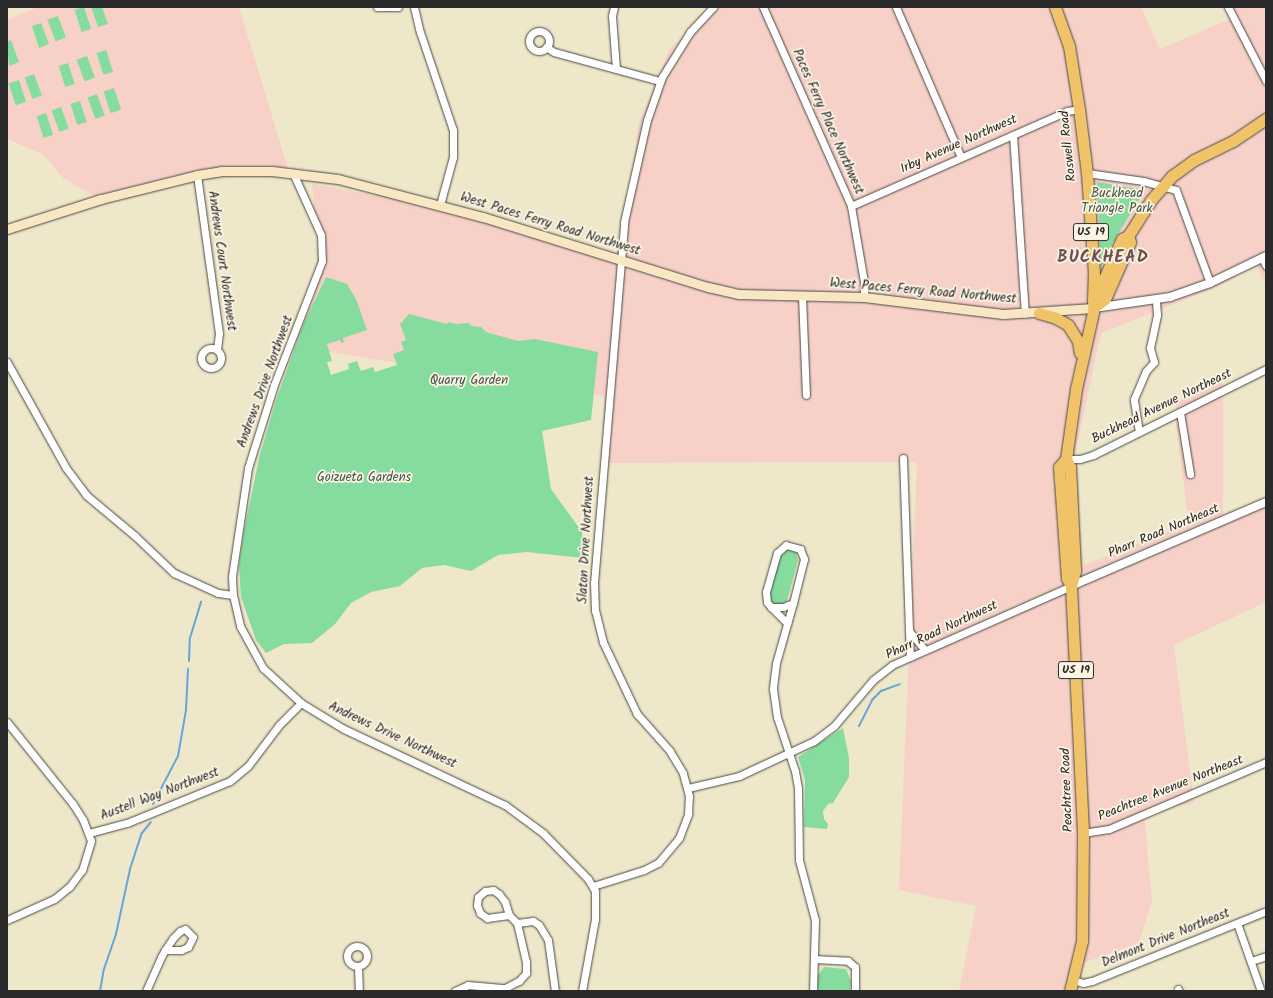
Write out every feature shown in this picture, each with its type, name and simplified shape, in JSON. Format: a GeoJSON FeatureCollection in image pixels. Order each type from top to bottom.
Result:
{"type":"FeatureCollection","features":[{"type":"Feature","properties":{"kind":"main road","name":"Roswell Road"},"geometry":{"type":"LineString","coordinates":[[1055,7],[1069,46],[1079,109],[1087,173],[1094,272],[1093,308]]}},
{"type":"Feature","properties":{"kind":"main road"},"geometry":{"type":"LineString","coordinates":[[1093,308],[1105,299],[1130,242],[1128,236],[1164,185],[1186,165],[1233,141],[1266,119]]}},
{"type":"Feature","properties":{"kind":"main road","name":"West Paces Ferry Road Northwest"},"geometry":{"type":"LineString","coordinates":[[7,229],[102,199],[197,175],[255,170],[338,179],[440,205],[541,233],[619,259],[724,291],[755,296],[864,297],[981,312],[1025,314],[1093,308]]}},
{"type":"Feature","properties":{"kind":"main road","name":"US 19"},"geometry":{"type":"LineString","coordinates":[[1071,586],[1067,578],[1059,467],[1066,459],[1081,362],[1093,308]]}},
{"type":"Feature","properties":{"kind":"main road"},"geometry":{"type":"LineString","coordinates":[[1039,313],[1056,318],[1072,330],[1078,341],[1081,362]]}},
{"type":"Feature","properties":{"kind":"main road","name":"Peachtree Road"},"geometry":{"type":"LineString","coordinates":[[1070,991],[1082,941],[1083,833],[1071,586]]}},
{"type":"Feature","properties":{"kind":"street"},"geometry":{"type":"LineString","coordinates":[[377,7],[398,7]]}},
{"type":"Feature","properties":{"kind":"street"},"geometry":{"type":"LineString","coordinates":[[414,7],[420,32],[453,130],[453,156],[440,205]]}},
{"type":"Feature","properties":{"kind":"street"},"geometry":{"type":"LineString","coordinates":[[614,7],[612,16],[616,69]]}},
{"type":"Feature","properties":{"kind":"street","name":"Slaton Drive Northwest"},"geometry":{"type":"LineString","coordinates":[[593,886],[644,870],[668,853],[679,838],[686,823],[689,805],[688,788],[676,759],[645,725],[629,701],[603,642],[595,611],[595,576],[619,259],[624,222],[644,134],[660,81],[678,48],[714,7]]}},
{"type":"Feature","properties":{"kind":"street","name":"Paces Ferry Place Northwest"},"geometry":{"type":"LineString","coordinates":[[763,7],[850,206],[864,282],[864,297]]}},
{"type":"Feature","properties":{"kind":"street"},"geometry":{"type":"LineString","coordinates":[[896,7],[962,157]]}},
{"type":"Feature","properties":{"kind":"street"},"geometry":{"type":"LineString","coordinates":[[1228,7],[1266,80]]}},
{"type":"Feature","properties":{"kind":"street"},"geometry":{"type":"LineString","coordinates":[[546,47],[554,52],[660,81]]}},
{"type":"Feature","properties":{"kind":"street","name":"Irby Avenue Northwest"},"geometry":{"type":"LineString","coordinates":[[850,206],[1067,111],[1079,109]]}},
{"type":"Feature","properties":{"kind":"street"},"geometry":{"type":"LineString","coordinates":[[1013,135],[1025,314]]}},
{"type":"Feature","properties":{"kind":"street","name":"Andrews Drive Northwest"},"geometry":{"type":"LineString","coordinates":[[293,173],[321,235],[322,261],[274,385],[252,452],[234,554],[233,595],[240,626],[254,654],[274,680],[301,703],[344,729],[505,805],[543,834],[593,886]]}},
{"type":"Feature","properties":{"kind":"street"},"geometry":{"type":"LineString","coordinates":[[1087,173],[1164,185],[1176,190],[1210,282]]}},
{"type":"Feature","properties":{"kind":"street","name":"Andrews Court Northwest"},"geometry":{"type":"LineString","coordinates":[[197,175],[219,333],[217,350]]}},
{"type":"Feature","properties":{"kind":"street"},"geometry":{"type":"LineString","coordinates":[[1093,308],[1156,300],[1210,282],[1264,257],[1266,266]]}},
{"type":"Feature","properties":{"kind":"street"},"geometry":{"type":"LineString","coordinates":[[802,296],[806,395]]}},
{"type":"Feature","properties":{"kind":"street"},"geometry":{"type":"LineString","coordinates":[[1139,432],[1134,399],[1146,371],[1154,362],[1150,348],[1156,315],[1156,300]]}},
{"type":"Feature","properties":{"kind":"street"},"geometry":{"type":"LineString","coordinates":[[7,362],[66,468],[86,495],[136,536],[174,573],[218,593],[233,595]]}},
{"type":"Feature","properties":{"kind":"street","name":"Buckhead Avenue Northeast"},"geometry":{"type":"LineString","coordinates":[[1066,459],[1085,458],[1266,369]]}},
{"type":"Feature","properties":{"kind":"street"},"geometry":{"type":"LineString","coordinates":[[1180,412],[1190,474]]}},
{"type":"Feature","properties":{"kind":"street"},"geometry":{"type":"LineString","coordinates":[[903,458],[910,657]]}},
{"type":"Feature","properties":{"kind":"street","name":"Pharr Road Northeast"},"geometry":{"type":"LineString","coordinates":[[1071,586],[1266,502]]}},
{"type":"Feature","properties":{"kind":"street"},"geometry":{"type":"LineString","coordinates":[[787,623],[771,607],[765,596],[777,553],[782,547],[790,545],[800,549],[804,559],[787,623],[776,663],[773,689],[777,717],[790,753],[798,788],[799,860],[815,920],[813,991]]}},
{"type":"Feature","properties":{"kind":"street","name":"Pharr Road Northwest"},"geometry":{"type":"LineString","coordinates":[[688,788],[739,776],[790,753],[834,726],[877,676],[925,650],[1071,586]]}},
{"type":"Feature","properties":{"kind":"street"},"geometry":{"type":"LineString","coordinates":[[771,607],[782,607],[792,603]]}},
{"type":"Feature","properties":{"kind":"street"},"geometry":{"type":"LineString","coordinates":[[909,631],[925,650]]}},
{"type":"Feature","properties":{"kind":"street","name":"Austell Way Northwest"},"geometry":{"type":"LineString","coordinates":[[89,833],[127,823],[230,781],[248,766],[279,725],[301,703]]}},
{"type":"Feature","properties":{"kind":"street"},"geometry":{"type":"LineString","coordinates":[[7,722],[73,804],[89,833],[90,847],[87,859],[70,887],[54,899],[7,920]]}},
{"type":"Feature","properties":{"kind":"street","name":"Peachtree Avenue Northeast"},"geometry":{"type":"LineString","coordinates":[[1083,833],[1109,829],[1266,762]]}},
{"type":"Feature","properties":{"kind":"street"},"geometry":{"type":"LineString","coordinates":[[582,991],[595,919],[596,897],[593,886]]}},
{"type":"Feature","properties":{"kind":"street"},"geometry":{"type":"LineString","coordinates":[[455,991],[468,985],[505,988],[519,981],[526,973],[526,962],[517,923],[509,915],[499,894],[493,890],[485,891],[478,897],[477,905],[480,913],[487,918],[509,915]]}},
{"type":"Feature","properties":{"kind":"street","name":"Delmont Drive Northeast"},"geometry":{"type":"LineString","coordinates":[[1073,980],[1083,983],[1092,981],[1266,911]]}},
{"type":"Feature","properties":{"kind":"street"},"geometry":{"type":"LineString","coordinates":[[517,923],[533,922],[539,925],[548,940],[555,991]]}},
{"type":"Feature","properties":{"kind":"street"},"geometry":{"type":"LineString","coordinates":[[1237,923],[1261,991]]}},
{"type":"Feature","properties":{"kind":"street"},"geometry":{"type":"LineString","coordinates":[[146,991],[165,950]]}},
{"type":"Feature","properties":{"kind":"street"},"geometry":{"type":"LineString","coordinates":[[1250,961],[1266,956]]}},
{"type":"Feature","properties":{"kind":"street"},"geometry":{"type":"LineString","coordinates":[[814,959],[848,960],[855,967],[855,991]]}},
{"type":"Feature","properties":{"kind":"street"},"geometry":{"type":"LineString","coordinates":[[358,966],[359,991]]}},
{"type":"Feature","properties":{"kind":"shaded area"},"geometry":{"type":"Polygon","coordinates":[[[38,7],[239,7],[288,169],[204,179],[100,199],[63,178],[43,154],[7,139],[7,20],[38,7]]]}},
{"type":"Feature","properties":{"kind":"shaded area"},"geometry":{"type":"Polygon","coordinates":[[[719,7],[1141,7],[1160,49],[1232,18],[1227,7],[1266,7],[1266,285],[1256,265],[1219,286],[1101,333],[1076,449],[1082,566],[1189,523],[1176,426],[1176,403],[1223,380],[1223,518],[1266,501],[1266,602],[1174,645],[1194,803],[1144,812],[1152,901],[1139,943],[1074,966],[1066,991],[959,991],[976,906],[899,890],[917,462],[603,463],[604,396],[286,345],[320,275],[322,235],[316,223],[312,184],[434,206],[624,259],[638,125],[670,48],[719,7]]]}},
{"type":"Feature","properties":{"kind":"green space"},"geometry":{"type":"Polygon","coordinates":[[[84,7],[91,29],[82,32],[74,10],[84,7]]]}},
{"type":"Feature","properties":{"kind":"green space"},"geometry":{"type":"Polygon","coordinates":[[[91,7],[102,7],[108,24],[98,27],[91,7]]]}},
{"type":"Feature","properties":{"kind":"green space"},"geometry":{"type":"Polygon","coordinates":[[[58,16],[66,38],[56,41],[48,20],[58,16]]]}},
{"type":"Feature","properties":{"kind":"green space"},"geometry":{"type":"Polygon","coordinates":[[[41,23],[49,44],[39,48],[32,26],[41,23]]]}},
{"type":"Feature","properties":{"kind":"green space"},"geometry":{"type":"Polygon","coordinates":[[[11,40],[19,62],[9,66],[7,42],[11,40]]]}},
{"type":"Feature","properties":{"kind":"green space"},"geometry":{"type":"Polygon","coordinates":[[[106,50],[113,72],[104,75],[96,53],[106,50]]]}},
{"type":"Feature","properties":{"kind":"green space"},"geometry":{"type":"Polygon","coordinates":[[[87,56],[95,78],[85,81],[77,60],[87,56]]]}},
{"type":"Feature","properties":{"kind":"green space"},"geometry":{"type":"Polygon","coordinates":[[[68,63],[75,84],[65,87],[58,66],[68,63]]]}},
{"type":"Feature","properties":{"kind":"green space"},"geometry":{"type":"Polygon","coordinates":[[[34,74],[42,96],[32,99],[25,77],[34,74]]]}},
{"type":"Feature","properties":{"kind":"green space"},"geometry":{"type":"Polygon","coordinates":[[[19,80],[26,102],[16,105],[9,83],[19,80]]]}},
{"type":"Feature","properties":{"kind":"green space"},"geometry":{"type":"Polygon","coordinates":[[[114,88],[121,110],[111,113],[104,91],[114,88]]]}},
{"type":"Feature","properties":{"kind":"green space"},"geometry":{"type":"Polygon","coordinates":[[[97,94],[105,116],[95,119],[88,97],[97,94]]]}},
{"type":"Feature","properties":{"kind":"green space"},"geometry":{"type":"Polygon","coordinates":[[[80,101],[87,122],[77,125],[70,104],[80,101]]]}},
{"type":"Feature","properties":{"kind":"green space"},"geometry":{"type":"Polygon","coordinates":[[[61,107],[69,129],[59,132],[52,110],[61,107]]]}},
{"type":"Feature","properties":{"kind":"green space"},"geometry":{"type":"Polygon","coordinates":[[[46,113],[53,135],[44,138],[36,116],[46,113]]]}},
{"type":"Feature","properties":{"kind":"green space","name":"Buckhead Triangle Park"},"geometry":{"type":"Polygon","coordinates":[[[1097,182],[1145,190],[1112,244],[1101,268],[1097,182]]]}},
{"type":"Feature","properties":{"kind":"green space","name":"Goizueta Gardens"},"geometry":{"type":"Polygon","coordinates":[[[326,277],[347,284],[356,299],[367,330],[343,338],[344,342],[341,343],[340,340],[327,344],[332,361],[327,362],[331,375],[349,369],[348,364],[357,361],[361,371],[373,367],[375,372],[397,365],[393,354],[404,350],[401,342],[406,340],[400,324],[409,314],[447,324],[448,322],[456,324],[469,323],[471,326],[481,327],[486,332],[518,341],[535,339],[598,352],[591,420],[542,431],[551,489],[582,532],[583,558],[527,552],[498,555],[471,571],[444,565],[422,568],[400,586],[371,592],[351,603],[335,624],[312,643],[284,644],[266,653],[256,640],[241,597],[239,566],[244,531],[259,458],[276,400],[304,323],[326,277]]]}},
{"type":"Feature","properties":{"kind":"green space"},"geometry":{"type":"Polygon","coordinates":[[[795,549],[798,560],[787,601],[781,605],[776,604],[771,602],[769,593],[781,556],[787,550],[795,549]]]}},
{"type":"Feature","properties":{"kind":"green space"},"geometry":{"type":"Polygon","coordinates":[[[843,728],[849,758],[849,777],[833,803],[828,804],[823,811],[824,819],[828,824],[827,829],[804,827],[805,780],[798,757],[843,728]]]}},
{"type":"Feature","properties":{"kind":"green space"},"geometry":{"type":"Polygon","coordinates":[[[824,967],[846,969],[851,981],[850,991],[818,991],[817,977],[824,967]]]}},
{"type":"Feature","properties":{"kind":"waterway"},"geometry":{"type":"LineString","coordinates":[[189,661],[190,638],[201,602]]}},
{"type":"Feature","properties":{"kind":"waterway"},"geometry":{"type":"LineString","coordinates":[[153,804],[178,756],[186,710],[188,669]]}},
{"type":"Feature","properties":{"kind":"waterway"},"geometry":{"type":"LineString","coordinates":[[859,726],[872,700],[881,691],[900,684]]}},
{"type":"Feature","properties":{"kind":"waterway"},"geometry":{"type":"LineString","coordinates":[[100,991],[104,969],[116,934],[130,869],[142,833],[151,822]]}},
{"type":"Feature","properties":{"kind":"district","name":"BUCKHEAD"},"geometry":{"type":"Point","coordinates":[1103,258]}},
{"type":"Feature","properties":{"kind":"park label","name":"Quarry Garden"},"geometry":{"type":"Point","coordinates":[469,381]}}]}
